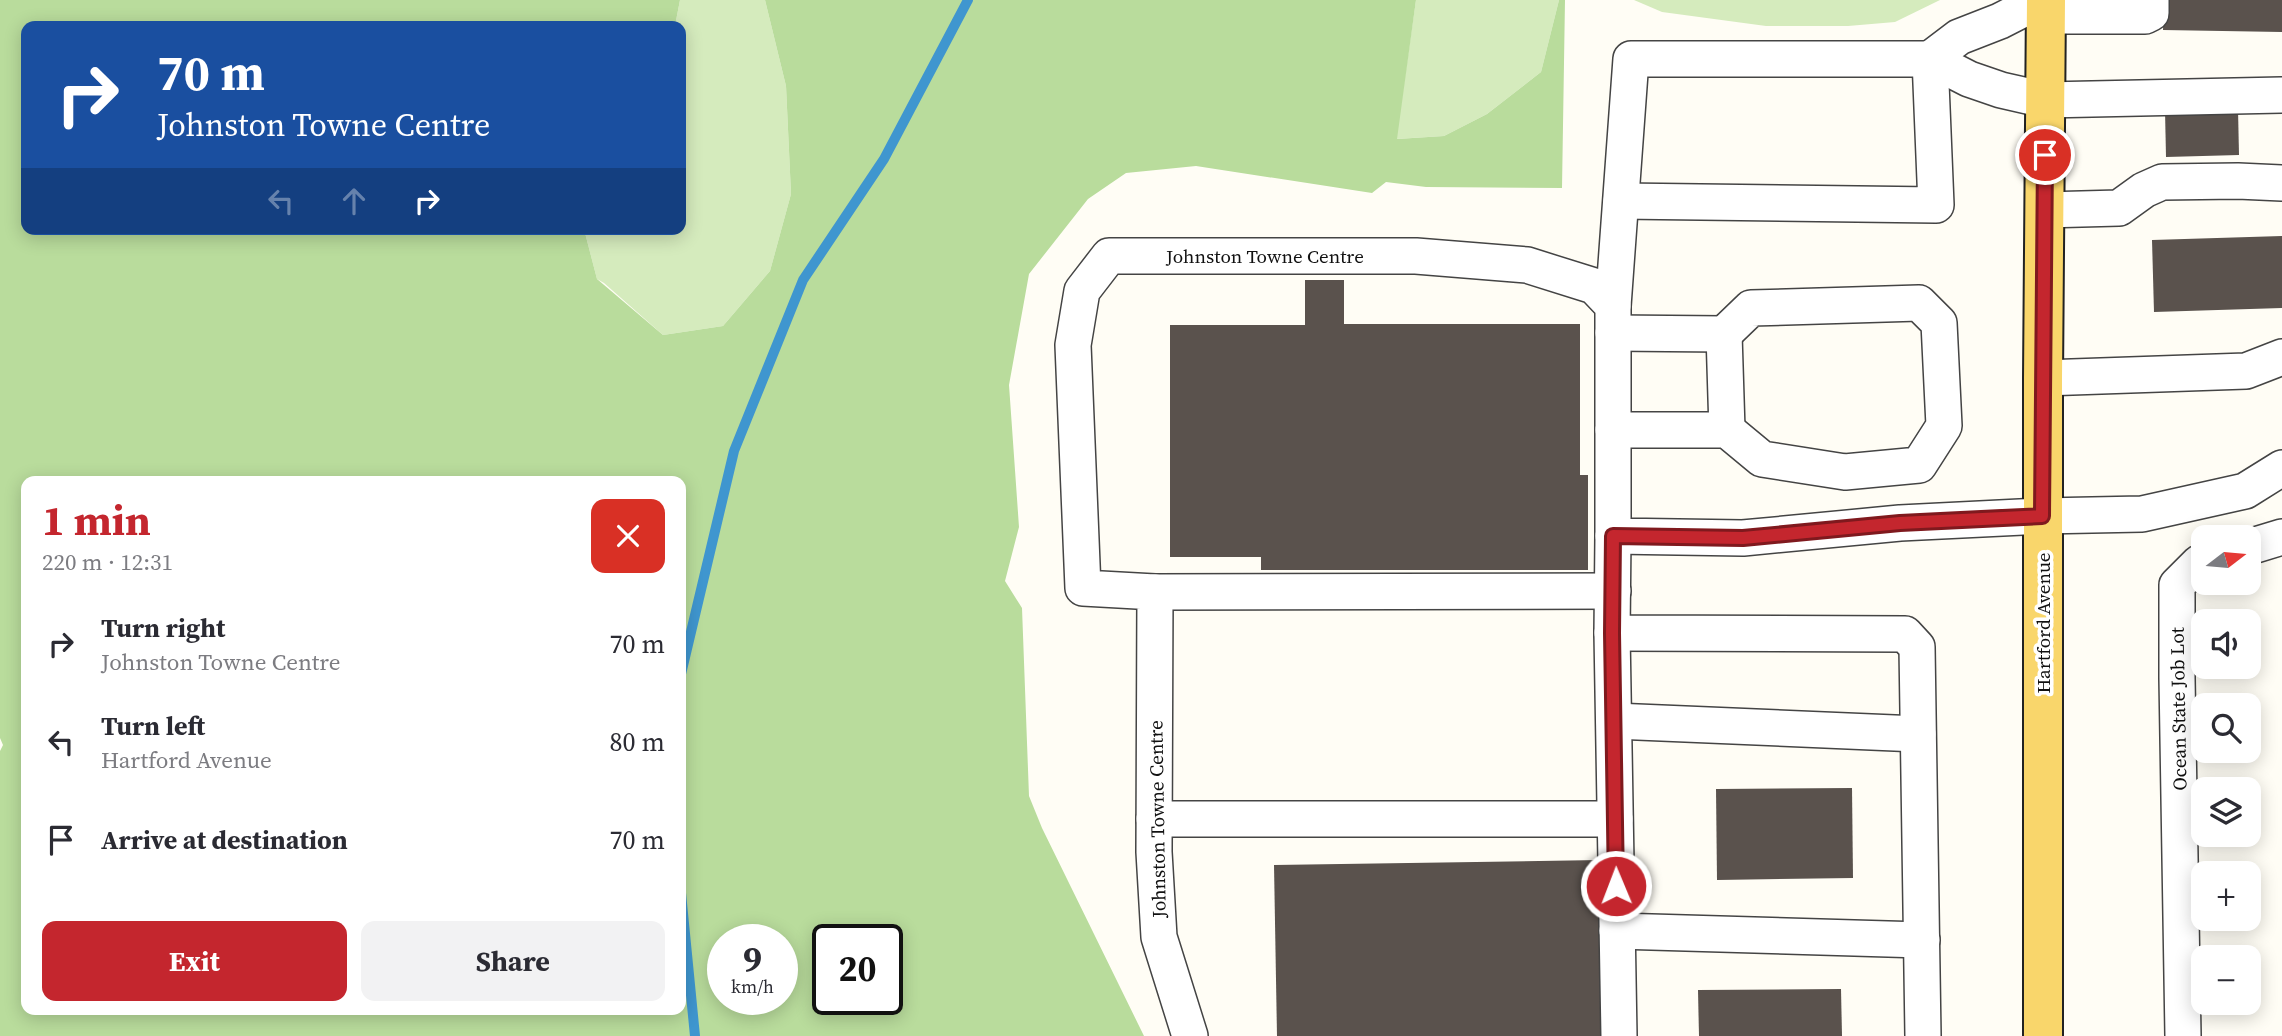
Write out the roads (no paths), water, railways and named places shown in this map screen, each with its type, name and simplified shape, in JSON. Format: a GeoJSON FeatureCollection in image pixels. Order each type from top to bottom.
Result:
{"type":"FeatureCollection","features":[{"type":"Feature","properties":{"kind":"main road","name":"Hartford Avenue"},"geometry":{"type":"LineString","coordinates":[[2043,1036],[2044,5]]}},
{"type":"Feature","properties":{"kind":"lane"},"geometry":{"type":"LineString","coordinates":[[1930,59],[1959,37],[2044,5],[2145,16],[2151,13],[2151,0]]}},
{"type":"Feature","properties":{"kind":"lane"},"geometry":{"type":"LineString","coordinates":[[1619,1036],[1612,633],[1613,320],[1631,59],[1930,59],[1969,79],[2045,100],[2282,95]]}},
{"type":"Feature","properties":{"kind":"lane"},"geometry":{"type":"LineString","coordinates":[[1621,201],[1936,205],[1930,59]]}},
{"type":"Feature","properties":{"kind":"lane"},"geometry":{"type":"LineString","coordinates":[[2044,210],[2119,208],[2144,190],[2162,182],[2282,183]]}},
{"type":"Feature","properties":{"kind":"lane","name":"Johnston Towne Centre"},"geometry":{"type":"LineString","coordinates":[[1190,1036],[1159,937],[1154,819],[1155,592],[1083,588],[1073,345],[1082,291],[1109,256],[1416,257],[1527,265],[1594,286],[1613,320]]}},
{"type":"Feature","properties":{"kind":"lane"},"geometry":{"type":"LineString","coordinates":[[1613,430],[1727,430],[1762,459],[1845,472],[1919,465],[1944,426],[1939,323],[1919,303],[1751,308],[1724,334],[1727,430]]}},
{"type":"Feature","properties":{"kind":"lane"},"geometry":{"type":"LineString","coordinates":[[1613,320],[1724,334]]}},
{"type":"Feature","properties":{"kind":"lane"},"geometry":{"type":"LineString","coordinates":[[2043,378],[2246,371],[2282,357]]}},
{"type":"Feature","properties":{"kind":"lane"},"geometry":{"type":"LineString","coordinates":[[1613,536],[1743,538],[1900,523],[2142,514],[2245,491],[2282,468]]}},
{"type":"Feature","properties":{"kind":"lane"},"geometry":{"type":"LineString","coordinates":[[2261,543],[2282,537]]}},
{"type":"Feature","properties":{"kind":"lane","name":"Ocean State Job Lot"},"geometry":{"type":"LineString","coordinates":[[2183,1036],[2177,584],[2191,571]]}},
{"type":"Feature","properties":{"kind":"lane"},"geometry":{"type":"LineString","coordinates":[[1155,592],[1613,591]]}},
{"type":"Feature","properties":{"kind":"lane"},"geometry":{"type":"LineString","coordinates":[[1612,633],[1905,634],[1917,647],[1923,1036]]}},
{"type":"Feature","properties":{"kind":"lane"},"geometry":{"type":"LineString","coordinates":[[1614,721],[1918,734]]}},
{"type":"Feature","properties":{"kind":"lane"},"geometry":{"type":"LineString","coordinates":[[1154,819],[1615,819]]}},
{"type":"Feature","properties":{"kind":"lane"},"geometry":{"type":"LineString","coordinates":[[1617,931],[1922,940]]}},
{"type":"Feature","properties":{"kind":"waterway"},"geometry":{"type":"LineString","coordinates":[[686,653],[734,451],[803,280],[884,159],[968,0]]}},
{"type":"Feature","properties":{"kind":"waterway"},"geometry":{"type":"LineString","coordinates":[[686,944],[695,1036]]}}]}
